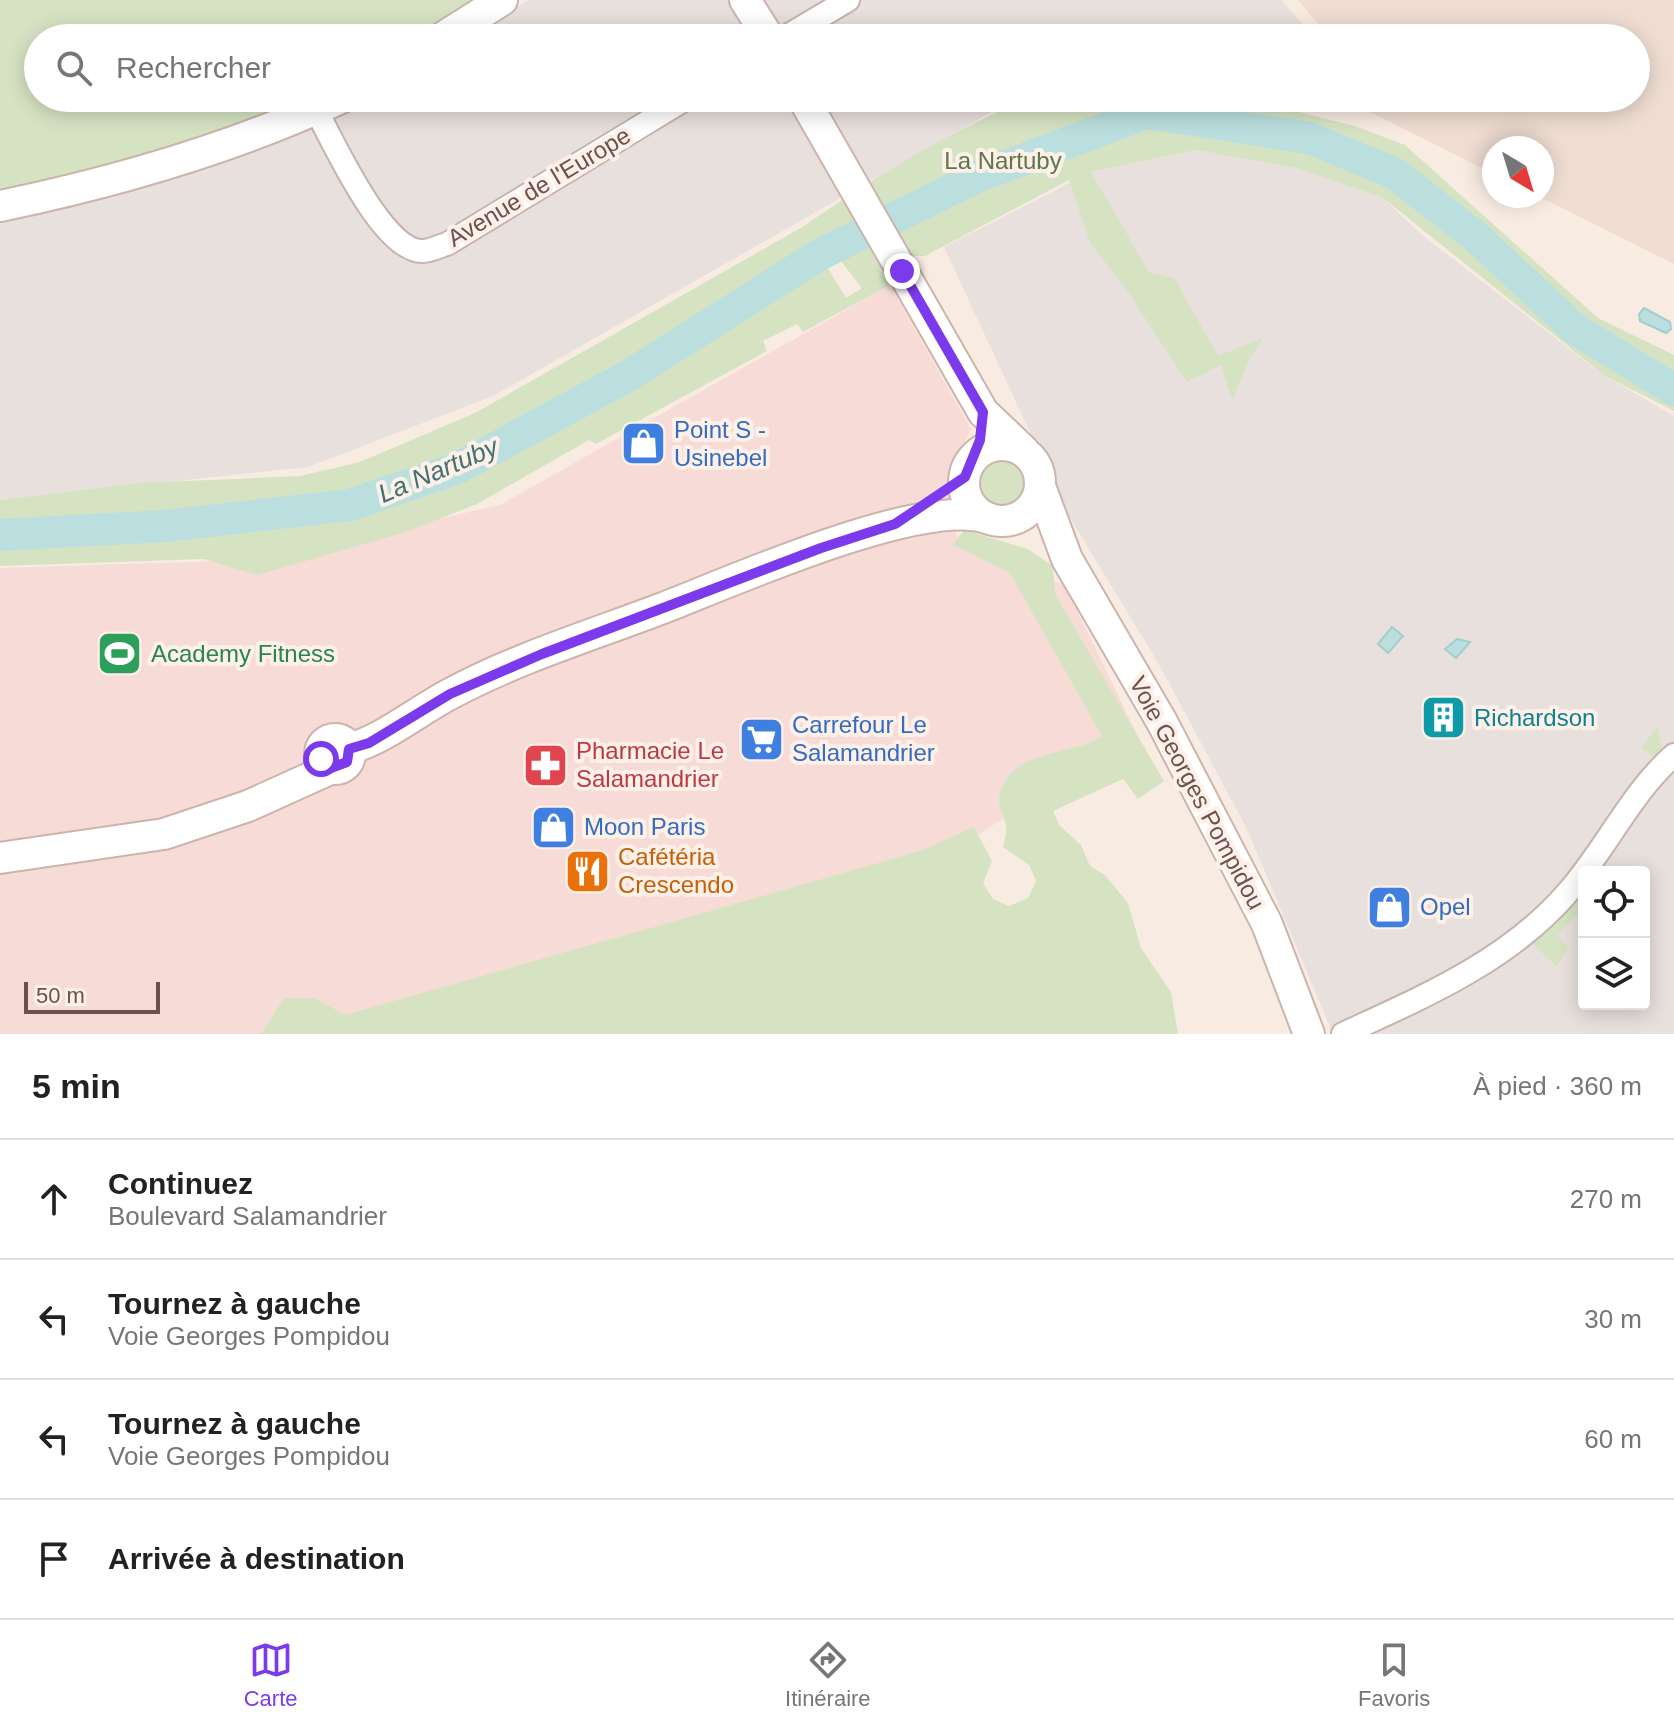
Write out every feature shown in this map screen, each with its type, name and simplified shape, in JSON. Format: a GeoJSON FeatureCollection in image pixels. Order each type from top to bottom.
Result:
{"type":"FeatureCollection","features":[{"type":"Feature","properties":{"kind":"main road"},"geometry":{"type":"LineString","coordinates":[[464,24],[502,0]]}},
{"type":"Feature","properties":{"kind":"main road"},"geometry":{"type":"LineString","coordinates":[[745,0],[760,24]]}},
{"type":"Feature","properties":{"kind":"main road"},"geometry":{"type":"LineString","coordinates":[[0,206],[123,177],[306,112]]}},
{"type":"Feature","properties":{"kind":"main road"},"geometry":{"type":"LineString","coordinates":[[0,858],[164,834],[248,806],[369,743],[450,694],[542,654],[821,548],[895,524],[962,514],[992,519],[1023,515],[1033,506],[1041,489],[1039,470],[983,412],[811,112]]}},
{"type":"Feature","properties":{"kind":"main road"},"geometry":{"type":"LineString","coordinates":[[983,412],[980,440],[968,468],[969,501],[992,519],[1067,559]]}},
{"type":"Feature","properties":{"kind":"main road"},"geometry":{"type":"LineString","coordinates":[[895,524],[968,468],[987,448],[999,444],[1023,450]]}},
{"type":"Feature","properties":{"kind":"main road","name":"Voie Georges Pompidou"},"geometry":{"type":"LineString","coordinates":[[1041,489],[1067,559],[1162,722],[1267,924],[1309,1034]]}},
{"type":"Feature","properties":{"kind":"street"},"geometry":{"type":"LineString","coordinates":[[808,24],[848,0]]}},
{"type":"Feature","properties":{"kind":"street","name":"Avenue de l'Europe"},"geometry":{"type":"LineString","coordinates":[[333,112],[384,228],[400,244],[422,252],[447,244],[664,112]]}},
{"type":"Feature","properties":{"kind":"street"},"geometry":{"type":"LineString","coordinates":[[1343,1034],[1481,967],[1539,922],[1570,890],[1655,771],[1674,755]]}},
{"type":"Feature","properties":{"kind":"shaded area"},"geometry":{"type":"Polygon","coordinates":[[[529,0],[1281,0],[1302,24],[490,24],[529,0]]]}},
{"type":"Feature","properties":{"kind":"shaded area"},"geometry":{"type":"Polygon","coordinates":[[[1298,0],[1674,0],[1674,264],[1554,204],[1554,136],[1482,136],[1482,168],[1370,112],[1650,112],[1650,24],[1318,24],[1298,0]]]}},
{"type":"Feature","properties":{"kind":"shaded area"},"geometry":{"type":"Polygon","coordinates":[[[343,112],[991,112],[493,396],[308,467],[0,500],[0,218],[121,193],[343,112]]]}},
{"type":"Feature","properties":{"kind":"shaded area"},"geometry":{"type":"Polygon","coordinates":[[[1196,150],[1295,168],[1383,198],[1422,235],[1602,374],[1674,416],[1674,1034],[1333,1034],[1247,829],[1160,666],[1069,516],[944,247],[1091,172],[1196,150]]]}},
{"type":"Feature","properties":{"kind":"shaded area"},"geometry":{"type":"Polygon","coordinates":[[[890,285],[971,429],[949,478],[957,538],[1065,586],[1136,732],[950,853],[347,1034],[0,1034],[0,874],[4,873],[0,848],[0,568],[255,560],[500,505],[890,285]]]}},
{"type":"Feature","properties":{"kind":"green space"},"geometry":{"type":"Polygon","coordinates":[[[0,0],[475,0],[436,24],[24,24],[24,112],[263,112],[201,141],[119,169],[0,192],[0,0]]]}},
{"type":"Feature","properties":{"kind":"green space","name":"La Nartuby"},"geometry":{"type":"Polygon","coordinates":[[[998,112],[1298,112],[1355,126],[1405,145],[1598,318],[1674,355],[1674,411],[1605,376],[1383,198],[1295,168],[1196,150],[1091,172],[1149,272],[1175,279],[1218,356],[1263,338],[1250,358],[1232,400],[1221,365],[1187,382],[1124,286],[1090,243],[1069,180],[925,256],[914,256],[880,269],[890,285],[803,332],[797,324],[763,341],[767,351],[596,444],[589,440],[477,504],[406,532],[257,575],[204,559],[0,566],[0,500],[140,483],[300,476],[360,462],[477,412],[804,226],[915,155],[998,112]],[[836,255],[824,262],[846,298],[862,288],[836,255]]]}},
{"type":"Feature","properties":{"kind":"green space"},"geometry":{"type":"Polygon","coordinates":[[[1002,458],[1019,466],[1027,483],[1019,500],[1002,508],[985,500],[977,483],[985,466],[1002,458]]]}},
{"type":"Feature","properties":{"kind":"green space"},"geometry":{"type":"Polygon","coordinates":[[[964,530],[1028,549],[1053,566],[1055,594],[1164,781],[1138,799],[1123,779],[1053,811],[1059,825],[1081,845],[1090,866],[1105,875],[1128,903],[1141,948],[1171,992],[1178,1034],[261,1034],[284,998],[315,998],[345,1015],[923,850],[974,827],[992,861],[983,883],[993,899],[1009,906],[1028,898],[1036,881],[1029,865],[1003,847],[1006,828],[999,803],[1000,792],[1007,778],[1030,760],[1089,743],[1102,736],[1010,573],[953,545],[964,530]]]}},
{"type":"Feature","properties":{"kind":"green space"},"geometry":{"type":"Polygon","coordinates":[[[1657,727],[1662,746],[1655,758],[1641,748],[1657,727]]]}},
{"type":"Feature","properties":{"kind":"green space"},"geometry":{"type":"Polygon","coordinates":[[[1578,900],[1578,913],[1558,935],[1568,947],[1557,967],[1533,944],[1578,900]]]}},
{"type":"Feature","properties":{"kind":"water"},"geometry":{"type":"Polygon","coordinates":[[[1644,308],[1670,322],[1671,329],[1666,333],[1640,321],[1639,314],[1644,308]]]}},
{"type":"Feature","properties":{"kind":"water"},"geometry":{"type":"Polygon","coordinates":[[[1392,627],[1403,636],[1388,653],[1378,644],[1392,627]]]}},
{"type":"Feature","properties":{"kind":"water"},"geometry":{"type":"Polygon","coordinates":[[[1457,639],[1470,642],[1456,658],[1445,649],[1457,639]]]}},
{"type":"Feature","properties":{"kind":"waterway","name":"La Nartuby"},"geometry":{"type":"LineString","coordinates":[[0,535],[165,526],[350,505],[458,468],[628,376],[819,255],[979,176],[1147,113],[1309,138],[1394,173],[1475,236],[1575,329],[1674,390]]}},
{"type":"Feature","properties":{"kind":"place","name":"Point S - Usinebel"},"geometry":{"type":"Point","coordinates":[643,444]}},
{"type":"Feature","properties":{"kind":"place","name":"Academy Fitness"},"geometry":{"type":"Point","coordinates":[120,654]}},
{"type":"Feature","properties":{"kind":"place","name":"Richardson"},"geometry":{"type":"Point","coordinates":[1443,718]}},
{"type":"Feature","properties":{"kind":"place","name":"Carrefour Le Salamandrier"},"geometry":{"type":"Point","coordinates":[761,739]}},
{"type":"Feature","properties":{"kind":"place","name":"Pharmacie Le Salamandrier"},"geometry":{"type":"Point","coordinates":[545,765]}},
{"type":"Feature","properties":{"kind":"place","name":"Moon Paris"},"geometry":{"type":"Point","coordinates":[553,827]}},
{"type":"Feature","properties":{"kind":"place","name":"Cafétéria Crescendo"},"geometry":{"type":"Point","coordinates":[587,871]}},
{"type":"Feature","properties":{"kind":"place","name":"Opel"},"geometry":{"type":"Point","coordinates":[1389,907]}},
{"type":"Feature","properties":{"kind":"route"},"geometry":{"type":"LineString","coordinates":[[321,759],[331,768],[340,767],[347,762],[349,749],[369,743],[450,694],[542,654],[821,548],[895,524],[965,477],[978,448],[983,412],[902,271]]}}]}
